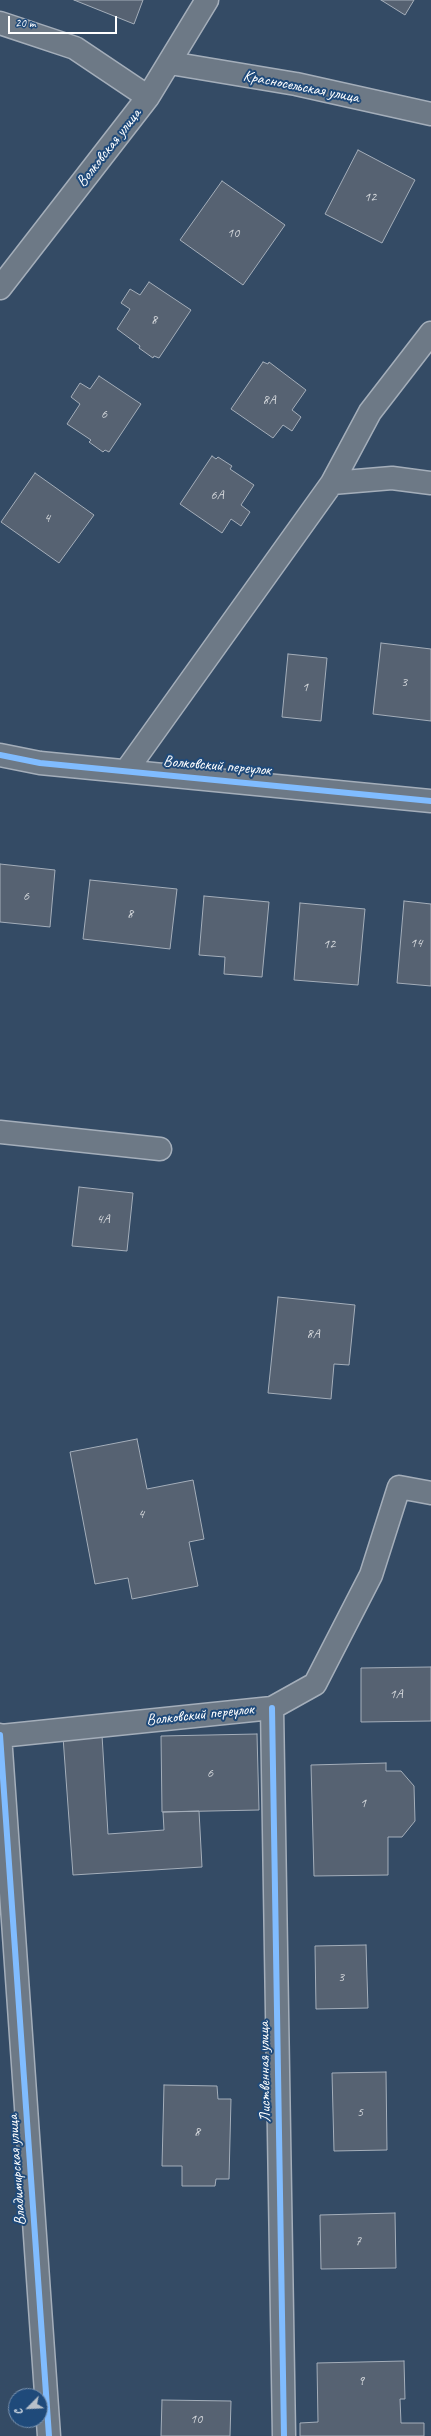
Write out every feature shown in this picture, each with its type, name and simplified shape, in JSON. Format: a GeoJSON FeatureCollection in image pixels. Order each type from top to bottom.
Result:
{"type":"FeatureCollection","features":[{"type":"Feature","properties":{"kind":"street","name":"Волковская улица"},"geometry":{"type":"LineString","coordinates":[[0,288],[148,96],[170,63],[207,0]]}},
{"type":"Feature","properties":{"kind":"street"},"geometry":{"type":"LineString","coordinates":[[0,23],[75,48],[148,96]]}},
{"type":"Feature","properties":{"kind":"street","name":"Красносельская улица"},"geometry":{"type":"LineString","coordinates":[[170,63],[296,84],[431,114]]}},
{"type":"Feature","properties":{"kind":"street"},"geometry":{"type":"LineString","coordinates":[[126,771],[332,483],[370,412],[431,333]]}},
{"type":"Feature","properties":{"kind":"street"},"geometry":{"type":"LineString","coordinates":[[332,483],[392,478],[431,483]]}},
{"type":"Feature","properties":{"kind":"street","name":"Волковский переулок"},"geometry":{"type":"LineString","coordinates":[[0,755],[40,763],[431,801]]}},
{"type":"Feature","properties":{"kind":"street"},"geometry":{"type":"LineString","coordinates":[[0,1132],[160,1149]]}},
{"type":"Feature","properties":{"kind":"street","name":"Волковский переулок"},"geometry":{"type":"LineString","coordinates":[[0,1735],[272,1708],[315,1684],[372,1575],[399,1487],[431,1493]]}},
{"type":"Feature","properties":{"kind":"street","name":"Лиственная улица"},"geometry":{"type":"LineString","coordinates":[[272,1708],[284,2436]]}},
{"type":"Feature","properties":{"kind":"street","name":"Владимирская улица"},"geometry":{"type":"LineString","coordinates":[[0,1735],[49,2436]]}},
{"type":"Feature","properties":{"kind":"building"},"geometry":{"type":"Polygon","coordinates":[[[74,0],[143,0],[134,24],[74,0]]]}},
{"type":"Feature","properties":{"kind":"building"},"geometry":{"type":"Polygon","coordinates":[[[381,0],[414,0],[405,15],[381,0]]]}},
{"type":"Feature","properties":{"kind":"building"},"geometry":{"type":"Polygon","coordinates":[[[358,150],[415,180],[382,243],[325,214],[358,150]]]}},
{"type":"Feature","properties":{"kind":"building"},"geometry":{"type":"Polygon","coordinates":[[[222,181],[285,225],[243,285],[180,240],[222,181]]]}},
{"type":"Feature","properties":{"kind":"building"},"geometry":{"type":"Polygon","coordinates":[[[149,282],[191,310],[159,358],[154,356],[153,358],[117,329],[130,309],[121,303],[130,289],[140,295],[149,282]]]}},
{"type":"Feature","properties":{"kind":"building"},"geometry":{"type":"Polygon","coordinates":[[[263,362],[268,364],[269,362],[306,390],[292,410],[301,417],[292,431],[283,425],[273,438],[231,409],[263,362]]]}},
{"type":"Feature","properties":{"kind":"building"},"geometry":{"type":"Polygon","coordinates":[[[99,376],[141,404],[109,452],[105,450],[103,452],[89,442],[91,440],[67,424],[80,404],[71,397],[80,383],[90,389],[99,376]]]}},
{"type":"Feature","properties":{"kind":"building"},"geometry":{"type":"Polygon","coordinates":[[[212,456],[216,459],[218,457],[232,466],[230,469],[254,485],[241,505],[250,512],[241,526],[231,519],[222,533],[180,504],[212,456]]]}},
{"type":"Feature","properties":{"kind":"building"},"geometry":{"type":"Polygon","coordinates":[[[35,473],[94,515],[59,563],[1,522],[35,473]]]}},
{"type":"Feature","properties":{"kind":"building"},"geometry":{"type":"Polygon","coordinates":[[[381,643],[431,649],[431,721],[373,714],[381,643]]]}},
{"type":"Feature","properties":{"kind":"building"},"geometry":{"type":"Polygon","coordinates":[[[288,654],[327,658],[321,721],[282,717],[288,654]]]}},
{"type":"Feature","properties":{"kind":"building"},"geometry":{"type":"Polygon","coordinates":[[[0,864],[55,870],[50,927],[0,922],[0,864]]]}},
{"type":"Feature","properties":{"kind":"building"},"geometry":{"type":"Polygon","coordinates":[[[90,880],[177,889],[170,949],[83,939],[90,880]]]}},
{"type":"Feature","properties":{"kind":"building"},"geometry":{"type":"Polygon","coordinates":[[[204,896],[269,902],[262,977],[224,974],[225,957],[199,955],[204,896]]]}},
{"type":"Feature","properties":{"kind":"building"},"geometry":{"type":"Polygon","coordinates":[[[404,901],[431,904],[431,986],[397,983],[404,901]]]}},
{"type":"Feature","properties":{"kind":"building"},"geometry":{"type":"Polygon","coordinates":[[[300,903],[365,909],[358,985],[294,980],[300,903]]]}},
{"type":"Feature","properties":{"kind":"building"},"geometry":{"type":"Polygon","coordinates":[[[79,1187],[133,1193],[127,1251],[72,1246],[79,1187]]]}},
{"type":"Feature","properties":{"kind":"building"},"geometry":{"type":"Polygon","coordinates":[[[278,1297],[355,1305],[349,1365],[334,1364],[331,1399],[268,1393],[278,1297]]]}},
{"type":"Feature","properties":{"kind":"building"},"geometry":{"type":"Polygon","coordinates":[[[137,1439],[147,1489],[193,1480],[204,1539],[189,1542],[198,1586],[132,1599],[128,1578],[95,1584],[70,1452],[137,1439]]]}},
{"type":"Feature","properties":{"kind":"building"},"geometry":{"type":"Polygon","coordinates":[[[431,1667],[431,1721],[361,1722],[361,1668],[431,1667]]]}},
{"type":"Feature","properties":{"kind":"building"},"geometry":{"type":"Polygon","coordinates":[[[257,1734],[259,1810],[162,1812],[161,1736],[257,1734]]]}},
{"type":"Feature","properties":{"kind":"building"},"geometry":{"type":"Polygon","coordinates":[[[102,1735],[108,1834],[164,1830],[163,1812],[199,1811],[202,1867],[73,1875],[63,1737],[102,1735]]]}},
{"type":"Feature","properties":{"kind":"building"},"geometry":{"type":"Polygon","coordinates":[[[386,1763],[386,1771],[401,1771],[414,1786],[415,1821],[402,1837],[388,1837],[388,1875],[314,1876],[311,1765],[386,1763]]]}},
{"type":"Feature","properties":{"kind":"building"},"geometry":{"type":"Polygon","coordinates":[[[366,1945],[368,2008],[316,2009],[315,1946],[366,1945]]]}},
{"type":"Feature","properties":{"kind":"building"},"geometry":{"type":"Polygon","coordinates":[[[386,2072],[387,2150],[334,2151],[332,2073],[386,2072]]]}},
{"type":"Feature","properties":{"kind":"building"},"geometry":{"type":"Polygon","coordinates":[[[164,2085],[217,2086],[218,2099],[231,2099],[229,2179],[216,2179],[215,2186],[182,2186],[182,2166],[162,2166],[164,2085]]]}},
{"type":"Feature","properties":{"kind":"building"},"geometry":{"type":"Polygon","coordinates":[[[395,2213],[396,2268],[321,2269],[320,2215],[395,2213]]]}},
{"type":"Feature","properties":{"kind":"building"},"geometry":{"type":"Polygon","coordinates":[[[404,2361],[405,2399],[400,2399],[401,2423],[424,2423],[424,2436],[300,2436],[300,2423],[318,2422],[317,2363],[404,2361]]]}},
{"type":"Feature","properties":{"kind":"building"},"geometry":{"type":"Polygon","coordinates":[[[162,2400],[231,2401],[230,2436],[161,2436],[162,2400]]]}},
{"type":"Feature","properties":{"kind":"cycle path"},"geometry":{"type":"LineString","coordinates":[[0,755],[40,763],[431,801]]}},
{"type":"Feature","properties":{"kind":"cycle path"},"geometry":{"type":"LineString","coordinates":[[272,1708],[284,2436]]}},
{"type":"Feature","properties":{"kind":"cycle path"},"geometry":{"type":"LineString","coordinates":[[0,1735],[49,2436]]}}]}
